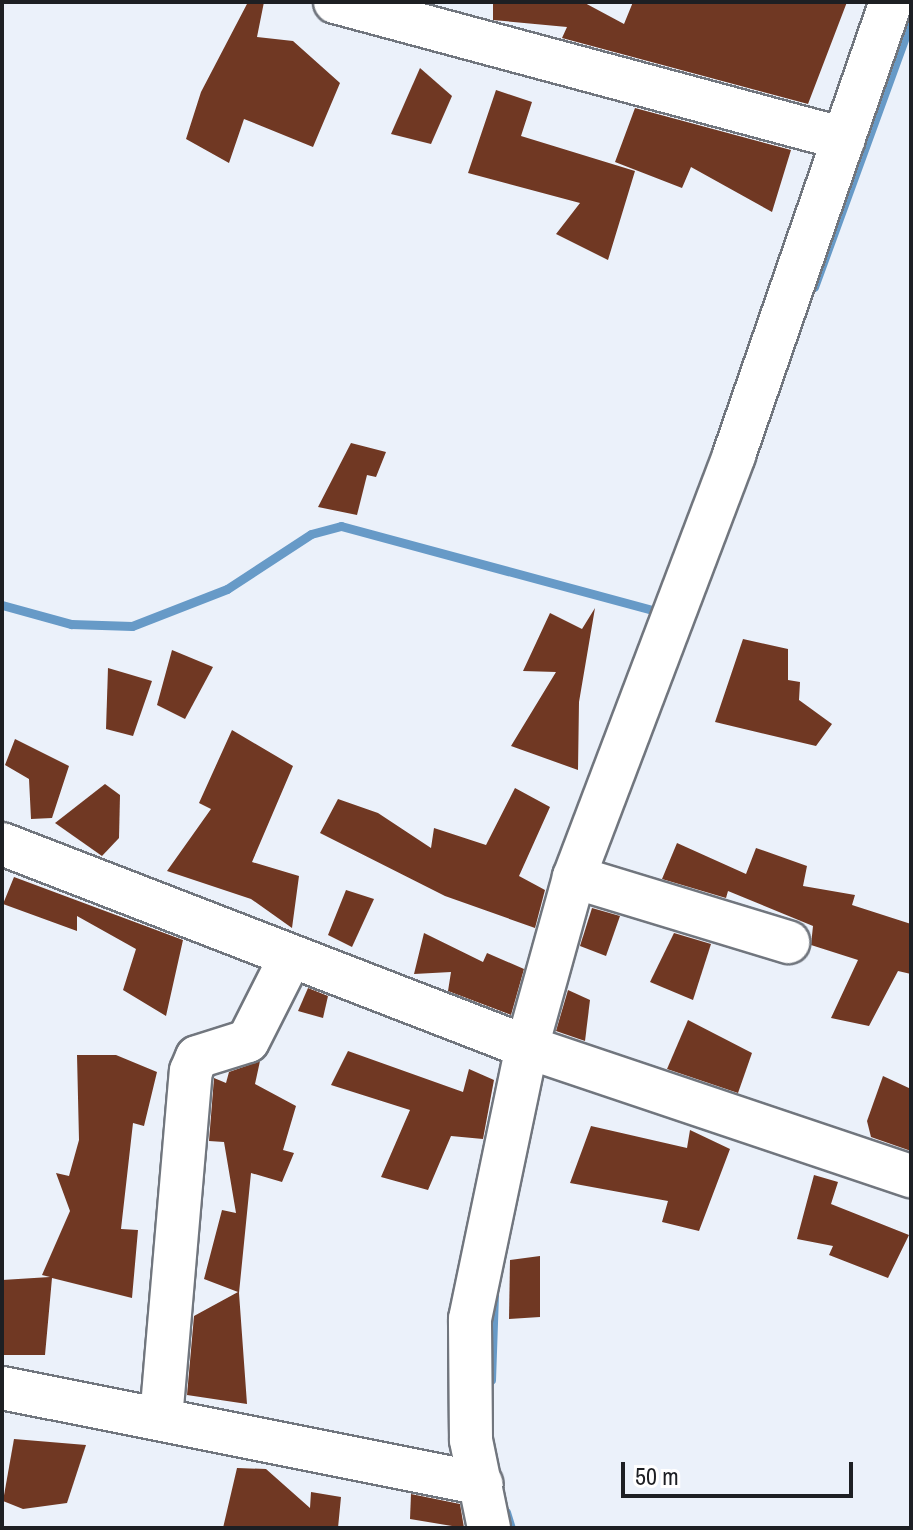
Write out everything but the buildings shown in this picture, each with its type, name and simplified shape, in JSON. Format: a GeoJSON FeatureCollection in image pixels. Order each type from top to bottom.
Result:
{"type":"FeatureCollection","features":[{"type":"Feature","properties":{"kind":"street"},"geometry":{"type":"LineString","coordinates":[[335,2],[844,139]]}},
{"type":"Feature","properties":{"kind":"street"},"geometry":{"type":"LineString","coordinates":[[489,1528],[471,1440],[470,1319],[527,1047],[674,614],[891,2]]}},
{"type":"Feature","properties":{"kind":"street"},"geometry":{"type":"LineString","coordinates":[[2,844],[527,1047],[911,1176]]}},
{"type":"Feature","properties":{"kind":"street"},"geometry":{"type":"LineString","coordinates":[[583,880],[788,942]]}},
{"type":"Feature","properties":{"kind":"street"},"geometry":{"type":"LineString","coordinates":[[161,1419],[191,1071],[197,1057],[248,1041],[291,956]]}},
{"type":"Feature","properties":{"kind":"street"},"geometry":{"type":"LineString","coordinates":[[2,1388],[481,1484]]}},
{"type":"Feature","properties":{"kind":"waterway"},"geometry":{"type":"LineString","coordinates":[[814,287],[911,20]]}},
{"type":"Feature","properties":{"kind":"waterway"},"geometry":{"type":"LineString","coordinates":[[2,605],[71,624],[132,626],[227,589],[311,534],[341,526],[664,613]]}},
{"type":"Feature","properties":{"kind":"waterway"},"geometry":{"type":"LineString","coordinates":[[491,1380],[494,1295]]}},
{"type":"Feature","properties":{"kind":"waterway"},"geometry":{"type":"LineString","coordinates":[[506,1512],[511,1528]]}}]}
